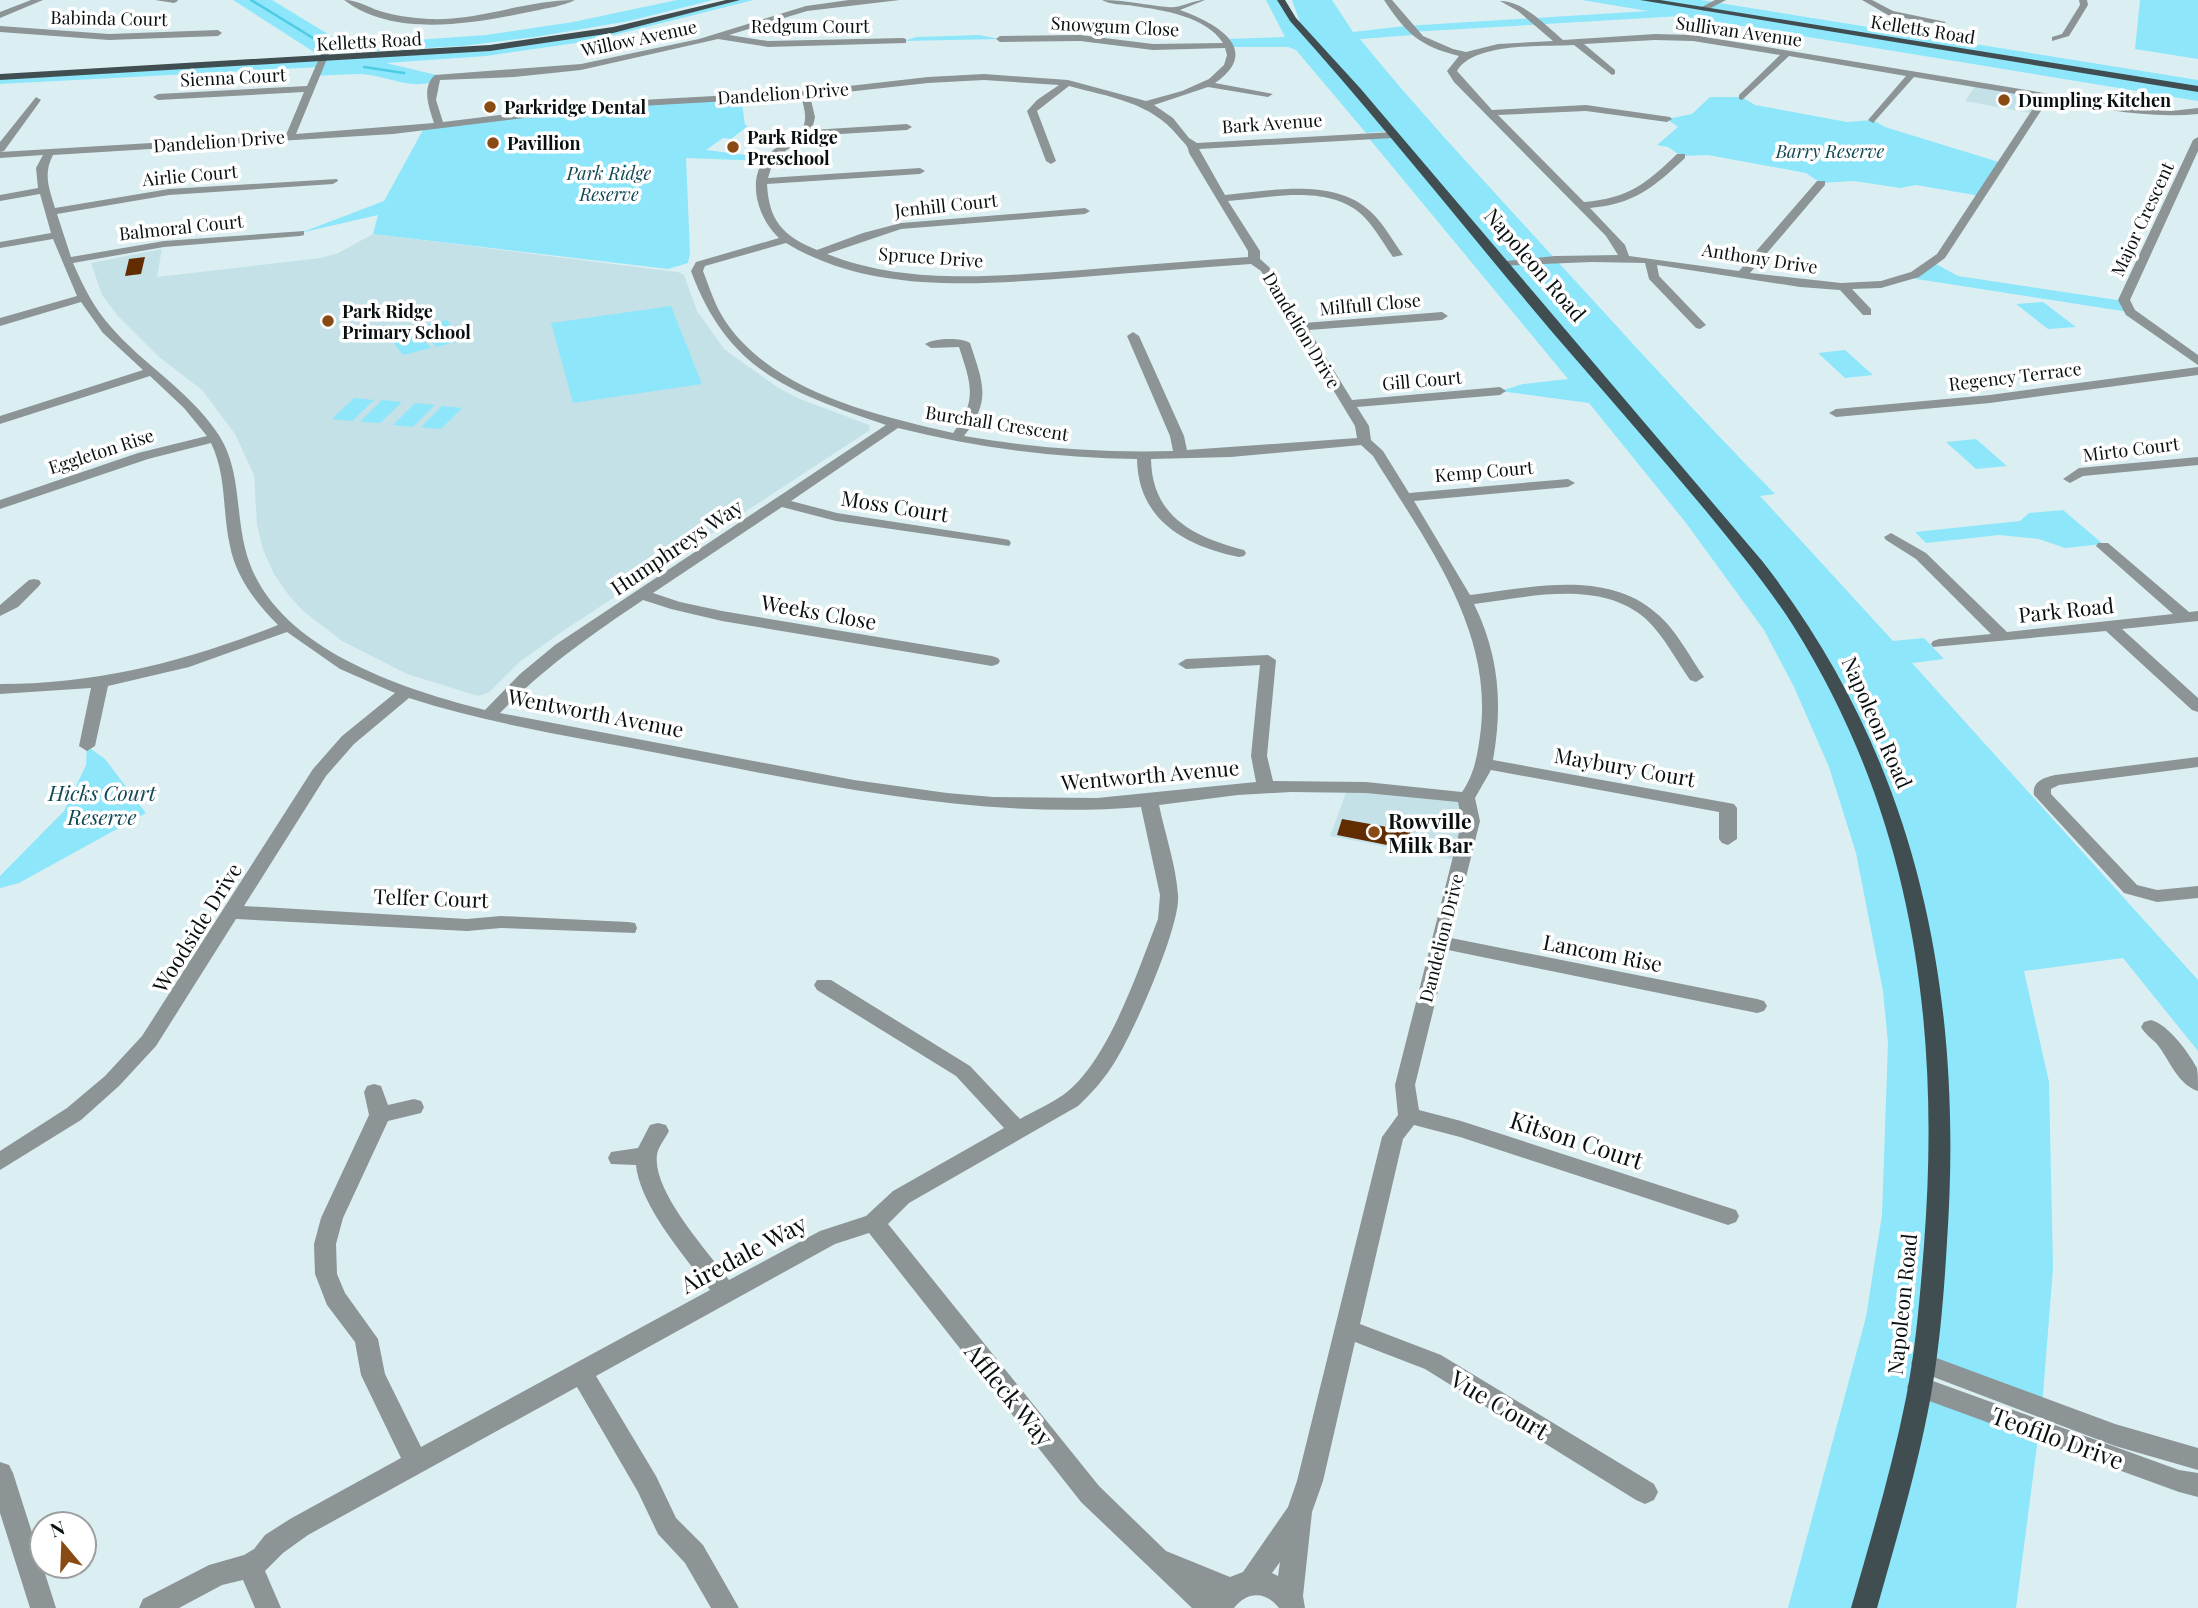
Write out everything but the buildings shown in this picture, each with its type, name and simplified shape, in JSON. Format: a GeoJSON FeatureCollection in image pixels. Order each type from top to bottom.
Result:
{"type":"FeatureCollection","features":[{"type":"Feature","properties":{"kind":"main road","name":"Kelletts Road"},"geometry":{"type":"LineString","coordinates":[[0,78],[324,57],[535,37],[629,21],[713,0]]}},
{"type":"Feature","properties":{"kind":"main road","name":"Kelletts Road"},"geometry":{"type":"LineString","coordinates":[[0,71],[437,53],[537,42],[638,24],[736,0]]}},
{"type":"Feature","properties":{"kind":"main road","name":"Napoleon Road"},"geometry":{"type":"LineString","coordinates":[[1281,0],[1776,588],[1823,662],[1871,764],[1908,874],[1920,926],[1937,1031],[1940,1178],[1921,1375],[1891,1513],[1864,1608]]}},
{"type":"Feature","properties":{"kind":"main road","name":"Napoleon Road"},"geometry":{"type":"LineString","coordinates":[[1292,0],[1304,30]]}},
{"type":"Feature","properties":{"kind":"main road","name":"Kelletts Road"},"geometry":{"type":"LineString","coordinates":[[1644,0],[2198,89]]}},
{"type":"Feature","properties":{"kind":"street"},"geometry":{"type":"LineString","coordinates":[[0,15],[39,0]]}},
{"type":"Feature","properties":{"kind":"street"},"geometry":{"type":"LineString","coordinates":[[159,0],[174,1]]}},
{"type":"Feature","properties":{"kind":"street"},"geometry":{"type":"LineString","coordinates":[[348,0],[382,16],[429,21],[477,18],[571,0]]}},
{"type":"Feature","properties":{"kind":"street"},"geometry":{"type":"LineString","coordinates":[[541,0],[551,4]]}},
{"type":"Feature","properties":{"kind":"street","name":"Willow Avenue"},"geometry":{"type":"LineString","coordinates":[[440,126],[431,95],[434,80],[439,77],[514,74],[582,67],[718,36],[806,9],[896,0]]}},
{"type":"Feature","properties":{"kind":"street"},"geometry":{"type":"LineString","coordinates":[[1106,0],[1171,11],[1209,26],[1222,35],[1232,52],[1229,64],[1207,84],[1146,104]]}},
{"type":"Feature","properties":{"kind":"street"},"geometry":{"type":"LineString","coordinates":[[1171,11],[1201,0]]}},
{"type":"Feature","properties":{"kind":"street"},"geometry":{"type":"LineString","coordinates":[[1388,0],[1413,36],[1439,48],[1466,55]]}},
{"type":"Feature","properties":{"kind":"street"},"geometry":{"type":"LineString","coordinates":[[1702,9],[1722,0]]}},
{"type":"Feature","properties":{"kind":"street"},"geometry":{"type":"LineString","coordinates":[[1866,0],[1891,13],[1942,22]]}},
{"type":"Feature","properties":{"kind":"street"},"geometry":{"type":"LineString","coordinates":[[2055,39],[2065,36],[2084,5],[2083,0]]}},
{"type":"Feature","properties":{"kind":"street"},"geometry":{"type":"LineString","coordinates":[[1504,1],[1521,9],[1561,43]]}},
{"type":"Feature","properties":{"kind":"street","name":"Babinda Court"},"geometry":{"type":"LineString","coordinates":[[0,29],[108,37],[218,33]]}},
{"type":"Feature","properties":{"kind":"street","name":"Redgum Court"},"geometry":{"type":"LineString","coordinates":[[718,36],[768,44],[903,41]]}},
{"type":"Feature","properties":{"kind":"street","name":"Snowgum Close"},"geometry":{"type":"LineString","coordinates":[[1000,39],[1080,38],[1153,47],[1229,45]]}},
{"type":"Feature","properties":{"kind":"street","name":"Sullivan Avenue"},"geometry":{"type":"LineString","coordinates":[[1466,55],[1498,47],[1685,38],[2138,111],[2193,112]]}},
{"type":"Feature","properties":{"kind":"street"},"geometry":{"type":"LineString","coordinates":[[1576,42],[1612,72]]}},
{"type":"Feature","properties":{"kind":"street"},"geometry":{"type":"LineString","coordinates":[[1742,97],[1787,53]]}},
{"type":"Feature","properties":{"kind":"street"},"geometry":{"type":"LineString","coordinates":[[1466,55],[1455,63],[1453,74],[1616,241],[1625,258]]}},
{"type":"Feature","properties":{"kind":"street"},"geometry":{"type":"LineString","coordinates":[[290,135],[324,57]]}},
{"type":"Feature","properties":{"kind":"street"},"geometry":{"type":"LineString","coordinates":[[1873,120],[1912,74]]}},
{"type":"Feature","properties":{"kind":"street","name":"Dandelion Drive"},"geometry":{"type":"LineString","coordinates":[[0,155],[440,126],[620,104],[805,94],[965,78],[1031,79],[1068,83],[1146,104],[1170,120],[1194,146],[1194,153],[1254,251],[1254,260],[1265,269],[1362,426],[1364,441],[1378,454],[1467,600],[1485,648],[1490,677],[1491,718],[1484,764],[1478,785],[1466,798],[1471,821],[1405,1085],[1409,1116]]}},
{"type":"Feature","properties":{"kind":"street"},"geometry":{"type":"LineString","coordinates":[[1051,161],[1034,124],[1032,111],[1040,102],[1068,83]]}},
{"type":"Feature","properties":{"kind":"street"},"geometry":{"type":"LineString","coordinates":[[1207,84],[1268,94]]}},
{"type":"Feature","properties":{"kind":"street","name":"Sienna Court"},"geometry":{"type":"LineString","coordinates":[[158,97],[311,89]]}},
{"type":"Feature","properties":{"kind":"street"},"geometry":{"type":"LineString","coordinates":[[805,94],[810,120],[804,133],[768,159],[761,171],[762,181],[920,171]]}},
{"type":"Feature","properties":{"kind":"street","name":"Anthony Drive"},"geometry":{"type":"LineString","coordinates":[[1502,264],[1570,258],[1625,258],[1790,283],[1843,286],[1897,279],[1918,273],[1934,263],[2046,96]]}},
{"type":"Feature","properties":{"kind":"street"},"geometry":{"type":"LineString","coordinates":[[0,149],[36,100]]}},
{"type":"Feature","properties":{"kind":"street"},"geometry":{"type":"LineString","coordinates":[[1490,113],[1586,108],[1667,119]]}},
{"type":"Feature","properties":{"kind":"street"},"geometry":{"type":"LineString","coordinates":[[2193,112],[2198,118]]}},
{"type":"Feature","properties":{"kind":"street"},"geometry":{"type":"LineString","coordinates":[[804,133],[907,127]]}},
{"type":"Feature","properties":{"kind":"street","name":"Bark Avenue"},"geometry":{"type":"LineString","coordinates":[[1194,146],[1392,133]]}},
{"type":"Feature","properties":{"kind":"street","name":"Major Crescent"},"geometry":{"type":"LineString","coordinates":[[2198,140],[2124,300],[2125,306],[2132,314],[2198,361]]}},
{"type":"Feature","properties":{"kind":"street","name":"Wentworth Avenue"},"geometry":{"type":"LineString","coordinates":[[49,153],[40,174],[66,261],[82,298],[114,337],[190,404],[215,438],[228,467],[235,535],[244,567],[258,593],[289,626],[345,666],[406,692],[489,715],[912,795],[1035,804],[1149,801],[1266,787],[1382,788],[1466,798]]}},
{"type":"Feature","properties":{"kind":"street"},"geometry":{"type":"LineString","coordinates":[[1582,205],[1617,202],[1641,193],[1681,156]]}},
{"type":"Feature","properties":{"kind":"street","name":"Airlie Court"},"geometry":{"type":"LineString","coordinates":[[51,212],[169,192],[333,181]]}},
{"type":"Feature","properties":{"kind":"street","name":"Spruce Drive"},"geometry":{"type":"LineString","coordinates":[[762,181],[768,218],[787,239],[816,254],[850,266],[890,274],[968,280],[1254,260]]}},
{"type":"Feature","properties":{"kind":"street"},"geometry":{"type":"LineString","coordinates":[[1742,275],[1821,183]]}},
{"type":"Feature","properties":{"kind":"street"},"geometry":{"type":"LineString","coordinates":[[0,198],[44,190]]}},
{"type":"Feature","properties":{"kind":"street"},"geometry":{"type":"LineString","coordinates":[[1222,198],[1302,194],[1344,200],[1364,211],[1397,255]]}},
{"type":"Feature","properties":{"kind":"street","name":"Jenhill Court"},"geometry":{"type":"LineString","coordinates":[[816,254],[867,235],[911,225],[1085,211]]}},
{"type":"Feature","properties":{"kind":"street","name":"Balmoral Court"},"geometry":{"type":"LineString","coordinates":[[66,261],[164,244],[300,233]]}},
{"type":"Feature","properties":{"kind":"street"},"geometry":{"type":"LineString","coordinates":[[0,245],[58,235]]}},
{"type":"Feature","properties":{"kind":"street","name":"Burchall Crescent"},"geometry":{"type":"LineString","coordinates":[[787,239],[694,263],[714,312],[727,332],[747,353],[786,379],[823,398],[897,424],[956,438],[1058,452],[1144,456],[1364,441]]}},
{"type":"Feature","properties":{"kind":"street"},"geometry":{"type":"LineString","coordinates":[[1650,260],[1653,277],[1700,325]]}},
{"type":"Feature","properties":{"kind":"street"},"geometry":{"type":"LineString","coordinates":[[1843,286],[1867,312]]}},
{"type":"Feature","properties":{"kind":"street"},"geometry":{"type":"LineString","coordinates":[[0,322],[82,298]]}},
{"type":"Feature","properties":{"kind":"street","name":"Milfull Close"},"geometry":{"type":"LineString","coordinates":[[1301,327],[1442,316]]}},
{"type":"Feature","properties":{"kind":"street"},"geometry":{"type":"LineString","coordinates":[[1133,336],[1177,436],[1181,455]]}},
{"type":"Feature","properties":{"kind":"street"},"geometry":{"type":"LineString","coordinates":[[931,344],[964,343],[976,385],[978,400],[974,416],[956,438]]}},
{"type":"Feature","properties":{"kind":"street"},"geometry":{"type":"LineString","coordinates":[[0,420],[153,371]]}},
{"type":"Feature","properties":{"kind":"street","name":"Regency Terrace"},"geometry":{"type":"LineString","coordinates":[[1836,412],[1990,399],[2198,371]]}},
{"type":"Feature","properties":{"kind":"street","name":"Gill Court"},"geometry":{"type":"LineString","coordinates":[[1347,404],[1500,391]]}},
{"type":"Feature","properties":{"kind":"street","name":"Humphreys Way"},"geometry":{"type":"LineString","coordinates":[[489,715],[545,660],[897,424]]}},
{"type":"Feature","properties":{"kind":"street","name":"Eggleton Rise"},"geometry":{"type":"LineString","coordinates":[[0,505],[143,456],[215,438]]}},
{"type":"Feature","properties":{"kind":"street"},"geometry":{"type":"LineString","coordinates":[[1144,456],[1148,491],[1165,515],[1196,540],[1240,553]]}},
{"type":"Feature","properties":{"kind":"street","name":"Mirto Court"},"geometry":{"type":"LineString","coordinates":[[2070,479],[2080,472],[2198,461]]}},
{"type":"Feature","properties":{"kind":"street","name":"Kemp Court"},"geometry":{"type":"LineString","coordinates":[[1405,498],[1568,483]]}},
{"type":"Feature","properties":{"kind":"street","name":"Moss Court"},"geometry":{"type":"LineString","coordinates":[[780,502],[843,519],[1003,543]]}},
{"type":"Feature","properties":{"kind":"street"},"geometry":{"type":"LineString","coordinates":[[1891,537],[1921,556],[2003,637]]}},
{"type":"Feature","properties":{"kind":"street"},"geometry":{"type":"LineString","coordinates":[[2103,546],[2191,617]]}},
{"type":"Feature","properties":{"kind":"street"},"geometry":{"type":"LineString","coordinates":[[0,611],[13,604],[34,583]]}},
{"type":"Feature","properties":{"kind":"street"},"geometry":{"type":"LineString","coordinates":[[1467,600],[1577,590],[1621,598],[1638,606],[1655,621],[1696,677]]}},
{"type":"Feature","properties":{"kind":"street","name":"Weeks Close"},"geometry":{"type":"LineString","coordinates":[[642,594],[676,606],[722,616],[992,661]]}},
{"type":"Feature","properties":{"kind":"street","name":"Park Road"},"geometry":{"type":"LineString","coordinates":[[1951,657],[1935,641],[2003,637],[2191,617]]}},
{"type":"Feature","properties":{"kind":"street"},"geometry":{"type":"LineString","coordinates":[[0,688],[100,684],[195,662],[289,626]]}},
{"type":"Feature","properties":{"kind":"street"},"geometry":{"type":"LineString","coordinates":[[2110,626],[2198,707]]}},
{"type":"Feature","properties":{"kind":"street"},"geometry":{"type":"LineString","coordinates":[[1186,664],[1268,660],[1259,756],[1266,787]]}},
{"type":"Feature","properties":{"kind":"street"},"geometry":{"type":"LineString","coordinates":[[87,746],[100,684]]}},
{"type":"Feature","properties":{"kind":"street","name":"Woodside Drive"},"geometry":{"type":"LineString","coordinates":[[0,1162],[74,1114],[132,1061],[166,1017],[327,764],[362,727],[406,692]]}},
{"type":"Feature","properties":{"kind":"street"},"geometry":{"type":"LineString","coordinates":[[2198,762],[2055,780],[2044,785],[2042,789],[2043,795],[2131,888],[2157,896],[2198,892]]}},
{"type":"Feature","properties":{"kind":"street","name":"Maybury Court"},"geometry":{"type":"LineString","coordinates":[[1484,764],[1728,807],[1728,839]]}},
{"type":"Feature","properties":{"kind":"street","name":"Airedale Way"},"geometry":{"type":"LineString","coordinates":[[152,1608],[218,1574],[250,1566],[292,1531],[828,1237],[874,1223],[901,1197],[1071,1100],[1096,1075],[1120,1034],[1163,933],[1169,895],[1149,801]]}},
{"type":"Feature","properties":{"kind":"street","name":"Telfer Court"},"geometry":{"type":"LineString","coordinates":[[232,912],[467,925],[501,922],[628,928]]}},
{"type":"Feature","properties":{"kind":"street","name":"Lancom Rise"},"geometry":{"type":"LineString","coordinates":[[1441,942],[1757,1006]]}},
{"type":"Feature","properties":{"kind":"street"},"geometry":{"type":"LineString","coordinates":[[824,985],[963,1072],[1019,1130]]}},
{"type":"Feature","properties":{"kind":"street"},"geometry":{"type":"LineString","coordinates":[[2151,1027],[2165,1037],[2186,1072],[2198,1083]]}},
{"type":"Feature","properties":{"kind":"street"},"geometry":{"type":"LineString","coordinates":[[374,1092],[380,1115],[332,1218],[325,1244],[326,1274],[335,1298],[366,1339],[373,1375],[416,1462]]}},
{"type":"Feature","properties":{"kind":"street"},"geometry":{"type":"LineString","coordinates":[[380,1115],[414,1107]]}},
{"type":"Feature","properties":{"kind":"street"},"geometry":{"type":"LineString","coordinates":[[1292,1603],[1299,1512],[1310,1481],[1348,1330],[1393,1137],[1409,1116]]}},
{"type":"Feature","properties":{"kind":"street","name":"Kitson Court"},"geometry":{"type":"LineString","coordinates":[[1409,1116],[1461,1129],[1728,1216]]}},
{"type":"Feature","properties":{"kind":"street"},"geometry":{"type":"LineString","coordinates":[[658,1131],[646,1156],[648,1173],[656,1195],[725,1293]]}},
{"type":"Feature","properties":{"kind":"street"},"geometry":{"type":"LineString","coordinates":[[619,1157],[646,1156]]}},
{"type":"Feature","properties":{"kind":"street","name":"Affleck Way"},"geometry":{"type":"LineString","coordinates":[[874,1223],[1090,1494],[1211,1608]]}},
{"type":"Feature","properties":{"kind":"street","name":"Vue Court"},"geometry":{"type":"LineString","coordinates":[[1348,1330],[1433,1362],[1645,1492]]}},
{"type":"Feature","properties":{"kind":"street"},"geometry":{"type":"LineString","coordinates":[[581,1372],[647,1484],[667,1527],[694,1554],[726,1608]]}},
{"type":"Feature","properties":{"kind":"street","name":"Teofilo Drive"},"geometry":{"type":"LineString","coordinates":[[1921,1375],[2115,1446],[2197,1485]]}},
{"type":"Feature","properties":{"kind":"street","name":"Teofilo Drive"},"geometry":{"type":"LineString","coordinates":[[2115,1446],[2194,1459]]}},
{"type":"Feature","properties":{"kind":"street"},"geometry":{"type":"LineString","coordinates":[[2194,1459],[2197,1485]]}},
{"type":"Feature","properties":{"kind":"street"},"geometry":{"type":"LineString","coordinates":[[0,1473],[43,1608]]}},
{"type":"Feature","properties":{"kind":"street"},"geometry":{"type":"LineString","coordinates":[[1234,1593],[1299,1512]]}},
{"type":"Feature","properties":{"kind":"street","name":"Affleck Way"},"geometry":{"type":"LineString","coordinates":[[1154,1557],[1234,1593],[1272,1585],[1292,1603]]}},
{"type":"Feature","properties":{"kind":"street"},"geometry":{"type":"LineString","coordinates":[[250,1566],[268,1608]]}},
{"type":"Feature","properties":{"kind":"shaded area"},"geometry":{"type":"Polygon","coordinates":[[[1976,85],[2046,96],[2035,114],[1965,101],[1976,85]]]}},
{"type":"Feature","properties":{"kind":"shaded area"},"geometry":{"type":"Polygon","coordinates":[[[373,234],[678,272],[684,275],[697,311],[724,349],[777,387],[800,399],[869,425],[870,430],[566,629],[522,660],[488,693],[478,696],[407,674],[342,641],[303,611],[287,593],[263,550],[257,525],[254,475],[235,434],[202,390],[159,357],[118,316],[102,295],[91,263],[162,249],[157,277],[320,258],[338,253],[373,234]]]}},
{"type":"Feature","properties":{"kind":"shaded area"},"geometry":{"type":"Polygon","coordinates":[[[1348,787],[1466,798],[1460,861],[1330,836],[1348,787]]]}},
{"type":"Feature","properties":{"kind":"green space"},"geometry":{"type":"Polygon","coordinates":[[[233,0],[272,0],[346,45],[486,35],[573,22],[677,0],[713,0],[629,21],[535,37],[462,46],[317,54],[233,0]]]}},
{"type":"Feature","properties":{"kind":"green space"},"geometry":{"type":"Polygon","coordinates":[[[736,0],[754,0],[590,41],[486,56],[386,63],[441,76],[423,84],[361,74],[316,76],[320,67],[0,84],[0,77],[400,55],[590,34],[736,0]]]}},
{"type":"Feature","properties":{"kind":"green space"},"geometry":{"type":"Polygon","coordinates":[[[1266,0],[1281,0],[1302,28],[1292,0],[1332,0],[1353,32],[1405,26],[1648,11],[1582,0],[1701,0],[2198,80],[2198,101],[1681,16],[1410,32],[1413,35],[1360,39],[1491,189],[1775,494],[1760,496],[1893,641],[1924,638],[1944,659],[1912,663],[2198,980],[2198,1051],[2123,958],[2024,971],[2049,1082],[2053,1268],[2042,1408],[1924,1363],[1919,1387],[2039,1430],[2016,1608],[1788,1608],[1866,1317],[1882,1215],[1888,1043],[1883,991],[1856,853],[1829,767],[1794,687],[1764,630],[1686,523],[1589,403],[1500,391],[1523,384],[1568,379],[1367,136],[1392,135],[1390,131],[1366,133],[1296,50],[1288,47],[1230,47],[1225,39],[1285,37],[1266,0]]]}},
{"type":"Feature","properties":{"kind":"green space"},"geometry":{"type":"Polygon","coordinates":[[[2140,0],[2198,0],[2198,59],[2135,49],[2140,0]]]}},
{"type":"Feature","properties":{"kind":"green space"},"geometry":{"type":"Polygon","coordinates":[[[979,35],[1000,39],[903,41],[917,37],[979,35]]]}},
{"type":"Feature","properties":{"kind":"green space","name":"Park Ridge Reserve"},"geometry":{"type":"Polygon","coordinates":[[[741,96],[745,125],[748,126],[731,139],[723,138],[706,150],[769,158],[766,161],[686,158],[690,253],[688,263],[668,269],[373,234],[378,215],[300,233],[384,201],[424,128],[552,111],[741,96]]]}},
{"type":"Feature","properties":{"kind":"green space","name":"Barry Reserve"},"geometry":{"type":"Polygon","coordinates":[[[1710,97],[1742,97],[1755,105],[1847,122],[1873,120],[1885,127],[2002,163],[1980,196],[1916,185],[1900,188],[1854,181],[1821,183],[1806,173],[1708,155],[1681,156],[1668,147],[1657,145],[1678,127],[1667,119],[1692,114],[1710,97]]]}},
{"type":"Feature","properties":{"kind":"green space"},"geometry":{"type":"Polygon","coordinates":[[[1934,263],[1958,276],[2124,301],[2129,312],[1904,277],[1934,263]]]}},
{"type":"Feature","properties":{"kind":"green space"},"geometry":{"type":"Polygon","coordinates":[[[2043,302],[2076,327],[2048,329],[2016,304],[2043,302]]]}},
{"type":"Feature","properties":{"kind":"green space"},"geometry":{"type":"Polygon","coordinates":[[[671,306],[702,384],[573,403],[551,323],[671,306]]]}},
{"type":"Feature","properties":{"kind":"green space"},"geometry":{"type":"Polygon","coordinates":[[[447,320],[464,340],[436,347],[419,326],[447,320]]]}},
{"type":"Feature","properties":{"kind":"green space"},"geometry":{"type":"Polygon","coordinates":[[[414,328],[431,348],[403,355],[387,334],[414,328]]]}},
{"type":"Feature","properties":{"kind":"green space"},"geometry":{"type":"Polygon","coordinates":[[[1845,350],[1873,375],[1845,378],[1818,353],[1845,350]]]}},
{"type":"Feature","properties":{"kind":"green space"},"geometry":{"type":"Polygon","coordinates":[[[354,398],[374,400],[352,421],[332,419],[354,398]]]}},
{"type":"Feature","properties":{"kind":"green space"},"geometry":{"type":"Polygon","coordinates":[[[382,400],[402,402],[380,423],[360,422],[382,400]]]}},
{"type":"Feature","properties":{"kind":"green space"},"geometry":{"type":"Polygon","coordinates":[[[415,403],[435,405],[413,427],[393,425],[415,403]]]}},
{"type":"Feature","properties":{"kind":"green space"},"geometry":{"type":"Polygon","coordinates":[[[442,406],[462,408],[441,429],[421,427],[442,406]]]}},
{"type":"Feature","properties":{"kind":"green space"},"geometry":{"type":"Polygon","coordinates":[[[1976,439],[2007,466],[1976,469],[1946,442],[1976,439]]]}},
{"type":"Feature","properties":{"kind":"green space"},"geometry":{"type":"Polygon","coordinates":[[[2063,510],[2103,544],[2065,548],[2039,539],[1999,535],[1926,543],[1915,532],[2020,521],[2029,513],[2063,510]]]}},
{"type":"Feature","properties":{"kind":"green space","name":"Hicks Court Reserve"},"geometry":{"type":"Polygon","coordinates":[[[87,746],[105,759],[146,813],[19,883],[0,888],[0,876],[64,811],[86,765],[87,746]]]}},
{"type":"Feature","properties":{"kind":"waterway"},"geometry":{"type":"LineString","coordinates":[[251,0],[326,46]]}},
{"type":"Feature","properties":{"kind":"waterway"},"geometry":{"type":"LineString","coordinates":[[364,67],[404,73]]}},
{"type":"Feature","properties":{"kind":"place","name":"Dumpling Kitchen"},"geometry":{"type":"Point","coordinates":[2004,100]}},
{"type":"Feature","properties":{"kind":"place","name":"Parkridge Dental"},"geometry":{"type":"Point","coordinates":[490,107]}},
{"type":"Feature","properties":{"kind":"place","name":"Pavillion"},"geometry":{"type":"Point","coordinates":[493,143]}},
{"type":"Feature","properties":{"kind":"place","name":"Park Ridge Preschool"},"geometry":{"type":"Point","coordinates":[733,147]}},
{"type":"Feature","properties":{"kind":"place","name":"Park Ridge Primary School"},"geometry":{"type":"Point","coordinates":[328,321]}},
{"type":"Feature","properties":{"kind":"place","name":"Rowville Milk Bar"},"geometry":{"type":"Point","coordinates":[1374,832]}}]}
